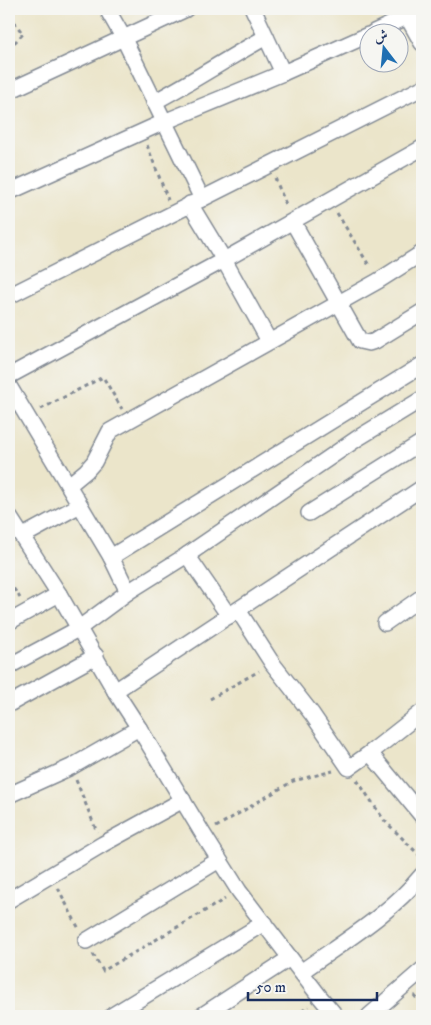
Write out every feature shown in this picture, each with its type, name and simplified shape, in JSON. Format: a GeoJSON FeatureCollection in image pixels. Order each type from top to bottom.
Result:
{"type":"FeatureCollection","features":[{"type":"Feature","properties":{"kind":"street"},"geometry":{"type":"LineString","coordinates":[[107,9],[123,37],[164,122],[196,201],[224,260],[269,341]]}},
{"type":"Feature","properties":{"kind":"street"},"geometry":{"type":"LineString","coordinates":[[9,91],[186,9]]}},
{"type":"Feature","properties":{"kind":"street"},"geometry":{"type":"LineString","coordinates":[[253,9],[283,73]]}},
{"type":"Feature","properties":{"kind":"street"},"geometry":{"type":"LineString","coordinates":[[398,22],[422,10]]}},
{"type":"Feature","properties":{"kind":"street"},"geometry":{"type":"LineString","coordinates":[[408,18],[422,43]]}},
{"type":"Feature","properties":{"kind":"street"},"geometry":{"type":"LineString","coordinates":[[154,102],[194,81],[225,59],[266,37]]}},
{"type":"Feature","properties":{"kind":"street"},"geometry":{"type":"LineString","coordinates":[[9,192],[164,122],[358,39]]}},
{"type":"Feature","properties":{"kind":"street"},"geometry":{"type":"LineString","coordinates":[[9,296],[422,88]]}},
{"type":"Feature","properties":{"kind":"street"},"geometry":{"type":"LineString","coordinates":[[9,376],[293,222],[422,148]]}},
{"type":"Feature","properties":{"kind":"street"},"geometry":{"type":"LineString","coordinates":[[293,222],[360,341],[365,343],[374,341],[422,312]]}},
{"type":"Feature","properties":{"kind":"street"},"geometry":{"type":"LineString","coordinates":[[69,485],[94,462],[110,431],[339,301],[378,281],[422,253]]}},
{"type":"Feature","properties":{"kind":"street"},"geometry":{"type":"LineString","coordinates":[[111,557],[422,364]]}},
{"type":"Feature","properties":{"kind":"street"},"geometry":{"type":"LineString","coordinates":[[9,386],[111,557],[128,592]]}},
{"type":"Feature","properties":{"kind":"street"},"geometry":{"type":"LineString","coordinates":[[9,666],[78,629],[128,592],[187,555],[358,438],[422,399]]}},
{"type":"Feature","properties":{"kind":"street"},"geometry":{"type":"LineString","coordinates":[[309,513],[422,442]]}},
{"type":"Feature","properties":{"kind":"street"},"geometry":{"type":"LineString","coordinates":[[115,692],[422,488]]}},
{"type":"Feature","properties":{"kind":"street"},"geometry":{"type":"LineString","coordinates":[[23,536],[80,505]]}},
{"type":"Feature","properties":{"kind":"street"},"geometry":{"type":"LineString","coordinates":[[9,516],[59,594],[115,692],[140,728],[239,891],[336,1016]]}},
{"type":"Feature","properties":{"kind":"street"},"geometry":{"type":"LineString","coordinates":[[187,555],[312,714],[349,768],[422,712]]}},
{"type":"Feature","properties":{"kind":"street"},"geometry":{"type":"LineString","coordinates":[[9,622],[59,594]]}},
{"type":"Feature","properties":{"kind":"street"},"geometry":{"type":"LineString","coordinates":[[385,623],[422,597]]}},
{"type":"Feature","properties":{"kind":"street"},"geometry":{"type":"LineString","coordinates":[[9,704],[96,656]]}},
{"type":"Feature","properties":{"kind":"street"},"geometry":{"type":"LineString","coordinates":[[9,795],[71,767],[140,728]]}},
{"type":"Feature","properties":{"kind":"street"},"geometry":{"type":"LineString","coordinates":[[370,753],[422,816]]}},
{"type":"Feature","properties":{"kind":"street"},"geometry":{"type":"LineString","coordinates":[[9,900],[103,844],[183,800]]}},
{"type":"Feature","properties":{"kind":"street"},"geometry":{"type":"LineString","coordinates":[[86,941],[219,860]]}},
{"type":"Feature","properties":{"kind":"street"},"geometry":{"type":"LineString","coordinates":[[301,972],[370,924],[411,889],[422,875]]}},
{"type":"Feature","properties":{"kind":"street"},"geometry":{"type":"LineString","coordinates":[[113,1015],[264,923]]}},
{"type":"Feature","properties":{"kind":"street"},"geometry":{"type":"LineString","coordinates":[[201,1016],[290,958]]}},
{"type":"Feature","properties":{"kind":"street"},"geometry":{"type":"LineString","coordinates":[[369,1016],[422,970]]}},
{"type":"Feature","properties":{"kind":"path"},"geometry":{"type":"LineString","coordinates":[[9,15],[23,34],[9,48]]}},
{"type":"Feature","properties":{"kind":"path"},"geometry":{"type":"LineString","coordinates":[[142,132],[172,213]]}},
{"type":"Feature","properties":{"kind":"path"},"geometry":{"type":"LineString","coordinates":[[270,164],[293,222]]}},
{"type":"Feature","properties":{"kind":"path"},"geometry":{"type":"LineString","coordinates":[[329,200],[378,281]]}},
{"type":"Feature","properties":{"kind":"path"},"geometry":{"type":"LineString","coordinates":[[27,416],[103,377],[128,420]]}},
{"type":"Feature","properties":{"kind":"path"},"geometry":{"type":"LineString","coordinates":[[210,700],[272,663]]}},
{"type":"Feature","properties":{"kind":"path"},"geometry":{"type":"LineString","coordinates":[[71,767],[103,844]]}},
{"type":"Feature","properties":{"kind":"path"},"geometry":{"type":"LineString","coordinates":[[203,834],[293,781],[349,768],[384,820],[422,858]]}},
{"type":"Feature","properties":{"kind":"path"},"geometry":{"type":"LineString","coordinates":[[51,874],[103,971],[239,891]]}}]}
